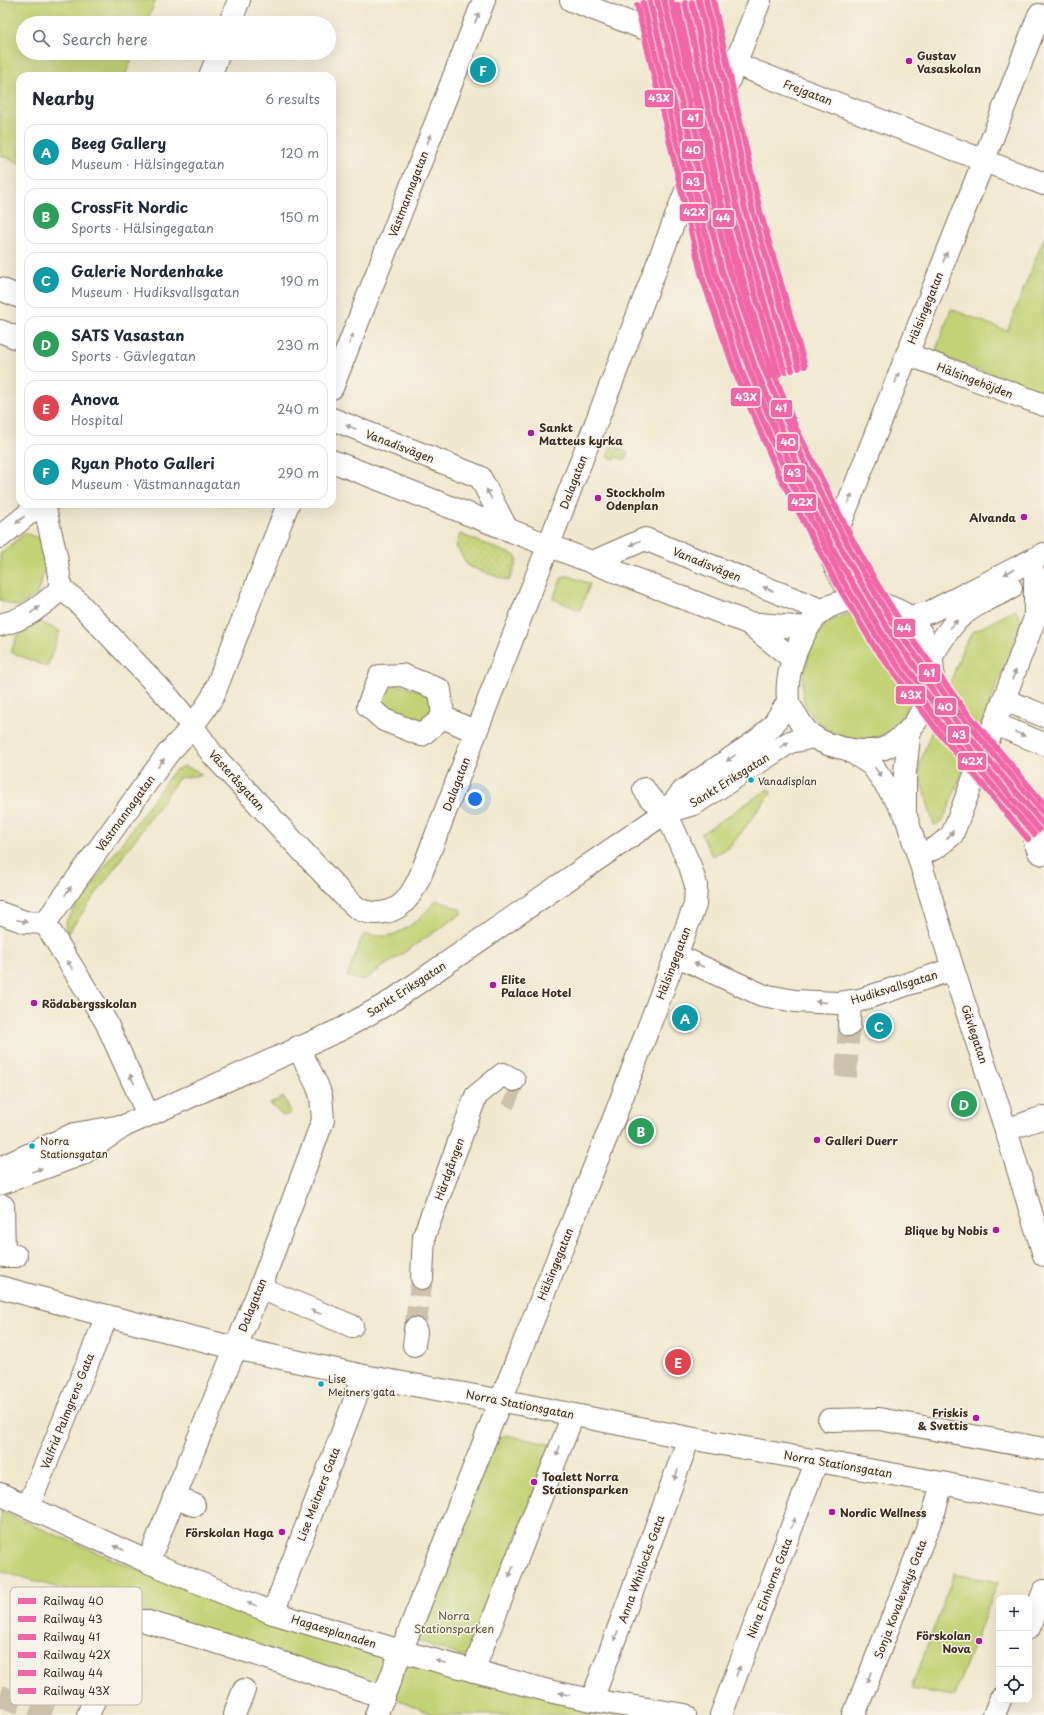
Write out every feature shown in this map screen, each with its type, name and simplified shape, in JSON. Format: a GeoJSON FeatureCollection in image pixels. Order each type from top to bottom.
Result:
{"type":"FeatureCollection","features":[{"type":"Feature","properties":{"kind":"street"},"geometry":{"type":"LineString","coordinates":[[233,16],[239,0]]}},
{"type":"Feature","properties":{"kind":"street","name":"Västmannagatan"},"geometry":{"type":"LineString","coordinates":[[336,378],[484,0]]}},
{"type":"Feature","properties":{"kind":"street","name":"Frejgatan"},"geometry":{"type":"LineString","coordinates":[[571,0],[1044,184]]}},
{"type":"Feature","properties":{"kind":"street","name":"Dalagatan"},"geometry":{"type":"LineString","coordinates":[[421,874],[760,0]]}},
{"type":"Feature","properties":{"kind":"street","name":"Hälsingegatan"},"geometry":{"type":"LineString","coordinates":[[853,598],[833,562],[831,547],[1040,14]]}},
{"type":"Feature","properties":{"kind":"street"},"geometry":{"type":"LineString","coordinates":[[212,72],[216,60]]}},
{"type":"Feature","properties":{"kind":"street"},"geometry":{"type":"LineString","coordinates":[[0,289],[16,295]]}},
{"type":"Feature","properties":{"kind":"street"},"geometry":{"type":"LineString","coordinates":[[0,331],[16,337]]}},
{"type":"Feature","properties":{"kind":"street","name":"Hälsingehöjden"},"geometry":{"type":"LineString","coordinates":[[907,354],[1044,405]]}},
{"type":"Feature","properties":{"kind":"street","name":"Vanadisvägen"},"geometry":{"type":"LineString","coordinates":[[336,422],[480,477],[507,528]]}},
{"type":"Feature","properties":{"kind":"street"},"geometry":{"type":"LineString","coordinates":[[336,463],[748,623],[807,628]]}},
{"type":"Feature","properties":{"kind":"street"},"geometry":{"type":"LineString","coordinates":[[0,537],[35,508]]}},
{"type":"Feature","properties":{"kind":"street"},"geometry":{"type":"LineString","coordinates":[[0,625],[15,622],[34,612],[61,589],[56,556],[45,508]]}},
{"type":"Feature","properties":{"kind":"street","name":"Västmannagatan"},"geometry":{"type":"LineString","coordinates":[[45,923],[169,752],[193,727],[213,696],[286,508]]}},
{"type":"Feature","properties":{"kind":"street","name":"Vanadisvägen"},"geometry":{"type":"LineString","coordinates":[[593,562],[645,539],[821,610]]}},
{"type":"Feature","properties":{"kind":"street"},"geometry":{"type":"LineString","coordinates":[[909,617],[930,612],[1044,554]]}},
{"type":"Feature","properties":{"kind":"street"},"geometry":{"type":"LineString","coordinates":[[932,656],[958,619],[1040,572]]}},
{"type":"Feature","properties":{"kind":"street"},"geometry":{"type":"LineString","coordinates":[[919,856],[937,847],[952,835],[1005,700],[1035,618],[1040,572]]}},
{"type":"Feature","properties":{"kind":"street","name":"Västeråsgatan"},"geometry":{"type":"LineString","coordinates":[[61,589],[77,601],[169,698],[193,727],[213,755],[358,909],[370,913],[383,913],[398,907],[415,887],[421,874]]}},
{"type":"Feature","properties":{"kind":"street"},"geometry":{"type":"LineString","coordinates":[[853,598],[867,600],[890,607],[909,617],[927,644],[932,656],[933,679],[925,705],[917,720],[910,729],[887,747],[874,750],[847,749],[827,744],[814,737],[800,722],[788,702],[789,680],[793,659],[807,628],[821,610],[831,604],[853,598]]}},
{"type":"Feature","properties":{"kind":"street"},"geometry":{"type":"LineString","coordinates":[[748,623],[793,659]]}},
{"type":"Feature","properties":{"kind":"street"},"geometry":{"type":"LineString","coordinates":[[1005,700],[1044,716]]}},
{"type":"Feature","properties":{"kind":"street","name":"Sankt Eriksgatan"},"geometry":{"type":"LineString","coordinates":[[0,1184],[82,1154],[124,1126],[342,1029],[390,1002],[666,812],[683,791],[759,739],[773,725],[788,702]]}},
{"type":"Feature","properties":{"kind":"street"},"geometry":{"type":"LineString","coordinates":[[443,717],[476,732]]}},
{"type":"Feature","properties":{"kind":"street"},"geometry":{"type":"LineString","coordinates":[[995,724],[1044,744]]}},
{"type":"Feature","properties":{"kind":"street","name":"Gävlegatan"},"geometry":{"type":"LineString","coordinates":[[905,813],[905,772],[910,729]]}},
{"type":"Feature","properties":{"kind":"street","name":"Sankt Eriksgatan"},"geometry":{"type":"LineString","coordinates":[[666,812],[694,804],[790,742],[814,737]]}},
{"type":"Feature","properties":{"kind":"street","name":"Gävlegatan"},"geometry":{"type":"LineString","coordinates":[[847,749],[872,765],[905,813],[953,969],[1006,1130],[1044,1255]]}},
{"type":"Feature","properties":{"kind":"street"},"geometry":{"type":"LineString","coordinates":[[644,789],[649,797],[666,812]]}},
{"type":"Feature","properties":{"kind":"street","name":"Hälsingegatan"},"geometry":{"type":"LineString","coordinates":[[380,1706],[403,1651],[695,905],[696,885],[690,866],[666,812]]}},
{"type":"Feature","properties":{"kind":"street"},"geometry":{"type":"LineString","coordinates":[[1043,820],[1035,842],[1039,852],[1044,854]]}},
{"type":"Feature","properties":{"kind":"street"},"geometry":{"type":"LineString","coordinates":[[0,913],[25,922],[45,923],[106,1022],[148,1115]]}},
{"type":"Feature","properties":{"kind":"street","name":"Hudiksvallsgatan"},"geometry":{"type":"LineString","coordinates":[[676,955],[762,995],[795,1001],[838,1004],[860,1000],[953,969]]}},
{"type":"Feature","properties":{"kind":"street"},"geometry":{"type":"LineString","coordinates":[[849,1025],[850,1002]]}},
{"type":"Feature","properties":{"kind":"street","name":"Dalagatan"},"geometry":{"type":"LineString","coordinates":[[148,1562],[260,1288],[323,1120],[321,1096],[298,1048]]}},
{"type":"Feature","properties":{"kind":"street","name":"Härdgången"},"geometry":{"type":"LineString","coordinates":[[422,1278],[424,1236],[426,1229],[476,1096],[505,1082]]}},
{"type":"Feature","properties":{"kind":"street"},"geometry":{"type":"LineString","coordinates":[[1006,1130],[1044,1118]]}},
{"type":"Feature","properties":{"kind":"street","name":"Sankt Eriksgatan"},"geometry":{"type":"LineString","coordinates":[[0,1168],[74,1134],[124,1126]]}},
{"type":"Feature","properties":{"kind":"street"},"geometry":{"type":"LineString","coordinates":[[3,1206],[4,1256],[16,1256]]}},
{"type":"Feature","properties":{"kind":"street","name":"Norra Stationsgatan"},"geometry":{"type":"LineString","coordinates":[[0,1287],[235,1348],[364,1376],[501,1400],[689,1438],[942,1483],[1044,1504]]}},
{"type":"Feature","properties":{"kind":"street"},"geometry":{"type":"LineString","coordinates":[[260,1288],[352,1326]]}},
{"type":"Feature","properties":{"kind":"street","name":"Valfrid Palmgrens Gata"},"geometry":{"type":"LineString","coordinates":[[28,1507],[58,1410],[107,1316]]}},
{"type":"Feature","properties":{"kind":"street","name":"Lise Meitners Gata"},"geometry":{"type":"LineString","coordinates":[[273,1613],[364,1376]]}},
{"type":"Feature","properties":{"kind":"street"},"geometry":{"type":"LineString","coordinates":[[473,1671],[573,1415]]}},
{"type":"Feature","properties":{"kind":"street"},"geometry":{"type":"LineString","coordinates":[[829,1420],[879,1419],[1044,1448]]}},
{"type":"Feature","properties":{"kind":"street","name":"Anna Whitlocks Gata"},"geometry":{"type":"LineString","coordinates":[[595,1692],[689,1438]]}},
{"type":"Feature","properties":{"kind":"street","name":"Nina Einhorns Gata"},"geometry":{"type":"LineString","coordinates":[[723,1711],[816,1460]]}},
{"type":"Feature","properties":{"kind":"street","name":"Sonja Kovalevskys Gata"},"geometry":{"type":"LineString","coordinates":[[854,1715],[935,1509],[942,1483]]}},
{"type":"Feature","properties":{"kind":"street","name":"Hagaesplanaden"},"geometry":{"type":"LineString","coordinates":[[0,1494],[148,1562],[273,1613],[473,1671],[595,1692],[685,1715]]}},
{"type":"Feature","properties":{"kind":"street"},"geometry":{"type":"LineString","coordinates":[[174,1497],[194,1505]]}},
{"type":"Feature","properties":{"kind":"street"},"geometry":{"type":"LineString","coordinates":[[1032,1621],[1044,1591]]}},
{"type":"Feature","properties":{"kind":"street"},"geometry":{"type":"LineString","coordinates":[[145,1621],[256,1654],[380,1706]]}},
{"type":"Feature","properties":{"kind":"street"},"geometry":{"type":"LineString","coordinates":[[234,1715],[244,1690]]}},
{"type":"Feature","properties":{"kind":"street"},"geometry":{"type":"LineString","coordinates":[[994,1715],[999,1703]]}},
{"type":"Feature","properties":{"kind":"street"},"geometry":{"type":"LineString","coordinates":[[88,1715],[92,1705]]}},
{"type":"Feature","properties":{"kind":"green space"},"geometry":{"type":"Polygon","coordinates":[[[0,0],[156,0],[149,16],[16,16],[16,60],[131,60],[127,72],[16,72],[16,161],[0,155],[0,0]]]}},
{"type":"Feature","properties":{"kind":"green space"},"geometry":{"type":"Polygon","coordinates":[[[1044,238],[1044,396],[935,353],[951,309],[1007,331],[1044,238]]]}},
{"type":"Feature","properties":{"kind":"green space"},"geometry":{"type":"Polygon","coordinates":[[[611,446],[628,452],[625,460],[616,457],[615,460],[607,457],[611,446]]]}},
{"type":"Feature","properties":{"kind":"green space"},"geometry":{"type":"Polygon","coordinates":[[[25,533],[43,540],[45,569],[37,594],[18,607],[0,600],[0,554],[25,533]]]}},
{"type":"Feature","properties":{"kind":"green space"},"geometry":{"type":"Polygon","coordinates":[[[460,534],[516,556],[517,561],[509,581],[468,566],[456,546],[460,534]]]}},
{"type":"Feature","properties":{"kind":"green space"},"geometry":{"type":"Polygon","coordinates":[[[565,576],[569,576],[590,584],[580,610],[553,599],[561,579],[565,576]]]}},
{"type":"Feature","properties":{"kind":"green space"},"geometry":{"type":"Polygon","coordinates":[[[1015,610],[1021,619],[1020,627],[943,821],[934,825],[919,775],[920,762],[964,646],[973,632],[1015,610]]]}},
{"type":"Feature","properties":{"kind":"green space"},"geometry":{"type":"Polygon","coordinates":[[[852,613],[866,614],[892,622],[903,629],[912,638],[918,649],[920,662],[919,677],[902,715],[889,731],[872,739],[847,737],[835,733],[816,720],[804,702],[803,681],[805,669],[816,638],[827,624],[835,619],[852,613]]]}},
{"type":"Feature","properties":{"kind":"green space"},"geometry":{"type":"Polygon","coordinates":[[[40,622],[60,631],[47,667],[11,652],[17,636],[40,622]]]}},
{"type":"Feature","properties":{"kind":"green space"},"geometry":{"type":"Polygon","coordinates":[[[384,681],[434,695],[434,713],[420,728],[375,705],[384,681]]]}},
{"type":"Feature","properties":{"kind":"green space"},"geometry":{"type":"Polygon","coordinates":[[[184,766],[195,770],[202,775],[179,778],[68,933],[65,926],[68,918],[169,777],[174,771],[184,766]]]}},
{"type":"Feature","properties":{"kind":"green space"},"geometry":{"type":"Polygon","coordinates":[[[768,789],[771,793],[730,847],[712,856],[701,834],[768,789]]]}},
{"type":"Feature","properties":{"kind":"green space"},"geometry":{"type":"Polygon","coordinates":[[[436,900],[462,910],[461,914],[362,981],[347,976],[363,935],[386,936],[400,932],[421,917],[436,900]]]}},
{"type":"Feature","properties":{"kind":"green space"},"geometry":{"type":"Polygon","coordinates":[[[284,1097],[291,1113],[283,1116],[270,1104],[284,1097]]]}},
{"type":"Feature","properties":{"kind":"green space","name":"Norra Stationsparken"},"geometry":{"type":"Polygon","coordinates":[[[506,1435],[554,1445],[468,1655],[462,1656],[416,1640],[496,1439],[506,1435]]]}},
{"type":"Feature","properties":{"kind":"green space","name":"Norra Stationsparken"},"geometry":{"type":"Polygon","coordinates":[[[0,1511],[152,1576],[267,1618],[655,1715],[434,1715],[381,1692],[142,1612],[142,1587],[55,1587],[0,1571],[0,1511]]]}},
{"type":"Feature","properties":{"kind":"green space"},"geometry":{"type":"Polygon","coordinates":[[[954,1574],[998,1582],[954,1696],[911,1689],[954,1574]]]}},
{"type":"Feature","properties":{"kind":"tunnel"},"geometry":{"type":"LineString","coordinates":[[846,1077],[849,1025]]}},
{"type":"Feature","properties":{"kind":"tunnel"},"geometry":{"type":"LineString","coordinates":[[507,1094],[518,1099]]}},
{"type":"Feature","properties":{"kind":"tunnel"},"geometry":{"type":"LineString","coordinates":[[415,1329],[422,1278]]}},
{"type":"Feature","properties":{"kind":"tunnel"},"geometry":{"type":"LineString","coordinates":[[0,1696],[10,1699]]}},
{"type":"Feature","properties":{"kind":"tunnel"},"geometry":{"type":"LineString","coordinates":[[27,1705],[57,1715]]}},
{"type":"Feature","properties":{"kind":"rail line","name":"40"},"geometry":{"type":"LineString","coordinates":[[657,0],[722,271],[756,370],[798,466],[847,559],[891,634],[952,716],[1044,825]]}},
{"type":"Feature","properties":{"kind":"rail line","name":"41"},"geometry":{"type":"LineString","coordinates":[[664,0],[729,269],[763,367],[805,463],[853,555],[897,630],[958,712],[1044,814]]}},
{"type":"Feature","properties":{"kind":"rail line","name":"44"},"geometry":{"type":"LineString","coordinates":[[671,0],[735,267],[757,332],[796,428],[851,537],[903,626],[963,708],[1044,804]]}},
{"type":"Feature","properties":{"kind":"rail line","name":"40"},"geometry":{"type":"LineString","coordinates":[[699,0],[746,214],[792,370]]}},
{"type":"Feature","properties":{"kind":"rail line","name":"41"},"geometry":{"type":"LineString","coordinates":[[706,0],[753,212],[799,368]]}},
{"type":"Feature","properties":{"kind":"rail line","name":"44"},"geometry":{"type":"LineString","coordinates":[[713,0],[760,211],[805,366]]}},
{"type":"Feature","properties":{"kind":"rail line","name":"43"},"geometry":{"type":"LineString","coordinates":[[650,2],[715,273],[750,372],[792,469],[840,562],[885,638],[947,721],[1039,830]]}},
{"type":"Feature","properties":{"kind":"rail line","name":"43"},"geometry":{"type":"LineString","coordinates":[[692,2],[739,216],[785,372]]}},
{"type":"Feature","properties":{"kind":"rail line","name":"42X"},"geometry":{"type":"LineString","coordinates":[[643,3],[709,275],[743,375],[786,472],[843,581],[880,642],[941,725],[1034,834]]}},
{"type":"Feature","properties":{"kind":"rail line","name":"42X"},"geometry":{"type":"LineString","coordinates":[[685,3],[732,217],[779,374]]}},
{"type":"Feature","properties":{"kind":"rail line","name":"43X"},"geometry":{"type":"LineString","coordinates":[[637,5],[702,277],[737,377],[779,475],[837,584],[874,646],[936,729],[1028,839]]}},
{"type":"Feature","properties":{"kind":"rail line","name":"43X"},"geometry":{"type":"LineString","coordinates":[[678,5],[725,219],[772,376]]}},
{"type":"Feature","properties":{"kind":"place","name":"Gustav Vasaskolan"},"geometry":{"type":"Point","coordinates":[909,61]}},
{"type":"Feature","properties":{"kind":"place","name":"Ryan Photo Galleri"},"geometry":{"type":"Point","coordinates":[483,70]}},
{"type":"Feature","properties":{"kind":"place","name":"Sankt Matteus kyrka"},"geometry":{"type":"Point","coordinates":[531,433]}},
{"type":"Feature","properties":{"kind":"place","name":"Stockholm Odenplan"},"geometry":{"type":"Point","coordinates":[598,498]}},
{"type":"Feature","properties":{"kind":"place","name":"Alvanda"},"geometry":{"type":"Point","coordinates":[1024,517]}},
{"type":"Feature","properties":{"kind":"place","name":"Vanadisplan"},"geometry":{"type":"Point","coordinates":[751,780]}},
{"type":"Feature","properties":{"kind":"place","name":"Elite Palace Hotel"},"geometry":{"type":"Point","coordinates":[493,985]}},
{"type":"Feature","properties":{"kind":"place","name":"Rödabergsskolan"},"geometry":{"type":"Point","coordinates":[34,1003]}},
{"type":"Feature","properties":{"kind":"place","name":"Beeg Gallery"},"geometry":{"type":"Point","coordinates":[685,1018]}},
{"type":"Feature","properties":{"kind":"place","name":"Galerie Nordenhake"},"geometry":{"type":"Point","coordinates":[879,1026]}},
{"type":"Feature","properties":{"kind":"place","name":"SATS Vasastan"},"geometry":{"type":"Point","coordinates":[964,1104]}},
{"type":"Feature","properties":{"kind":"place","name":"CrossFit Nordic"},"geometry":{"type":"Point","coordinates":[641,1131]}},
{"type":"Feature","properties":{"kind":"place","name":"Galleri Duerr"},"geometry":{"type":"Point","coordinates":[817,1140]}},
{"type":"Feature","properties":{"kind":"place","name":"Norra Stationsgatan"},"geometry":{"type":"Point","coordinates":[32,1146]}},
{"type":"Feature","properties":{"kind":"place","name":"Blique by Nobis"},"geometry":{"type":"Point","coordinates":[996,1230]}},
{"type":"Feature","properties":{"kind":"place","name":"Anova"},"geometry":{"type":"Point","coordinates":[678,1362]}},
{"type":"Feature","properties":{"kind":"place","name":"Lise Meitners gata"},"geometry":{"type":"Point","coordinates":[321,1384]}},
{"type":"Feature","properties":{"kind":"place","name":"Friskis & Svettis"},"geometry":{"type":"Point","coordinates":[976,1418]}},
{"type":"Feature","properties":{"kind":"place","name":"Toalett Norra Stationsparken"},"geometry":{"type":"Point","coordinates":[534,1482]}},
{"type":"Feature","properties":{"kind":"place","name":"Nordic Wellness"},"geometry":{"type":"Point","coordinates":[832,1512]}},
{"type":"Feature","properties":{"kind":"place","name":"Förskolan Haga"},"geometry":{"type":"Point","coordinates":[282,1532]}},
{"type":"Feature","properties":{"kind":"place","name":"Förskolan Nova"},"geometry":{"type":"Point","coordinates":[979,1641]}}]}
